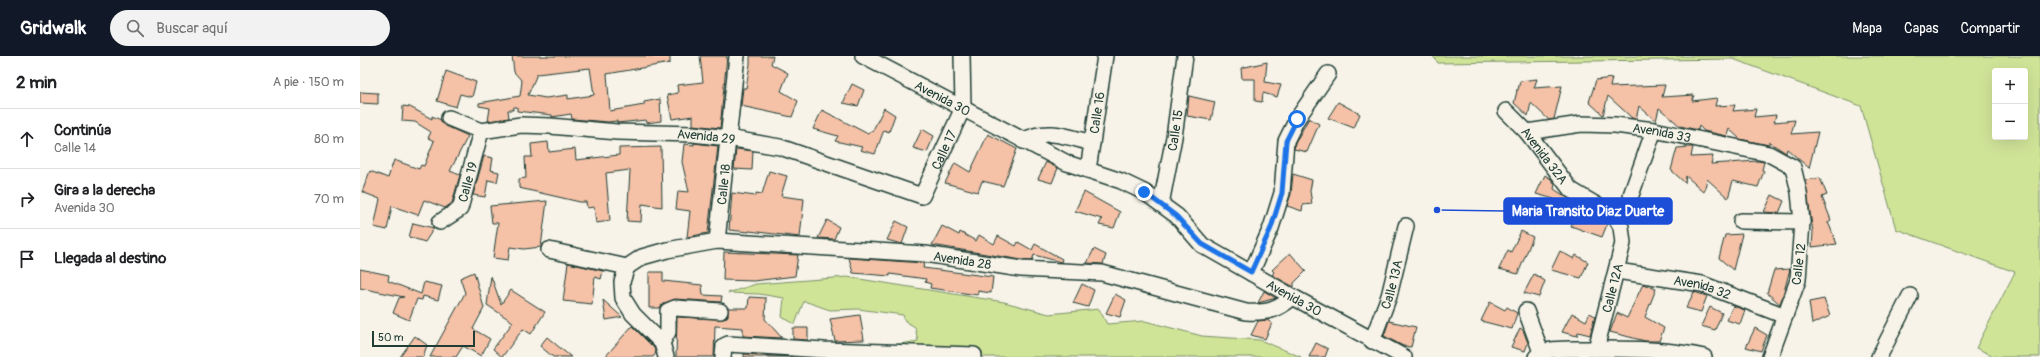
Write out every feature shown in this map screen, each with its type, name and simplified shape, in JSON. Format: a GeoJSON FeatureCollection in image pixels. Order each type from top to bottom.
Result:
{"type":"FeatureCollection","features":[{"type":"Feature","properties":{"kind":"street","name":"Calle 18"},"geometry":{"type":"LineString","coordinates":[[717,241],[737,56]]}},
{"type":"Feature","properties":{"kind":"street","name":"Avenida 30"},"geometry":{"type":"LineString","coordinates":[[863,56],[1067,163],[1138,190],[1161,204],[1176,216],[1202,244],[1293,297],[1404,357]]}},
{"type":"Feature","properties":{"kind":"street","name":"Calle 17"},"geometry":{"type":"LineString","coordinates":[[922,196],[963,108],[962,56]]}},
{"type":"Feature","properties":{"kind":"street","name":"Calle 16"},"geometry":{"type":"LineString","coordinates":[[1088,170],[1105,56]]}},
{"type":"Feature","properties":{"kind":"street","name":"Calle 15"},"geometry":{"type":"LineString","coordinates":[[1161,204],[1174,137],[1185,56]]}},
{"type":"Feature","properties":{"kind":"street"},"geometry":{"type":"LineString","coordinates":[[1251,272],[1271,228],[1282,193],[1286,141],[1297,119],[1328,74]]}},
{"type":"Feature","properties":{"kind":"street","name":"Avenida 32A"},"geometry":{"type":"LineString","coordinates":[[1506,111],[1527,132],[1571,190],[1615,216],[1621,227]]}},
{"type":"Feature","properties":{"kind":"street"},"geometry":{"type":"LineString","coordinates":[[448,118],[482,131]]}},
{"type":"Feature","properties":{"kind":"street","name":"Avenida 33"},"geometry":{"type":"LineString","coordinates":[[1527,132],[1581,124],[1614,124],[1654,130],[1769,154],[1793,167]]}},
{"type":"Feature","properties":{"kind":"street","name":"Avenida 29"},"geometry":{"type":"LineString","coordinates":[[482,131],[528,125],[617,132],[693,134],[728,138],[780,147],[922,196]]}},
{"type":"Feature","properties":{"kind":"street"},"geometry":{"type":"LineString","coordinates":[[1631,195],[1654,130]]}},
{"type":"Feature","properties":{"kind":"street","name":"Calle 19"},"geometry":{"type":"LineString","coordinates":[[440,222],[460,209],[482,131]]}},
{"type":"Feature","properties":{"kind":"street"},"geometry":{"type":"LineString","coordinates":[[1023,141],[1033,134],[1049,133],[1092,144]]}},
{"type":"Feature","properties":{"kind":"street","name":"Calle 12"},"geometry":{"type":"LineString","coordinates":[[1770,357],[1798,280],[1802,222],[1799,192],[1793,167]]}},
{"type":"Feature","properties":{"kind":"street"},"geometry":{"type":"LineString","coordinates":[[1741,221],[1802,222]]}},
{"type":"Feature","properties":{"kind":"street","name":"Calle 13A"},"geometry":{"type":"LineString","coordinates":[[1372,341],[1389,296],[1406,226]]}},
{"type":"Feature","properties":{"kind":"street","name":"Calle 12A"},"geometry":{"type":"LineString","coordinates":[[1596,349],[1623,243],[1621,227]]}},
{"type":"Feature","properties":{"kind":"street","name":"Avenida 28"},"geometry":{"type":"LineString","coordinates":[[627,267],[642,257],[667,250],[717,241],[925,254],[1021,269],[1102,273],[1246,312],[1263,313],[1280,308],[1293,297]]}},
{"type":"Feature","properties":{"kind":"street"},"geometry":{"type":"LineString","coordinates":[[549,250],[627,267],[622,282],[623,298],[633,314],[664,350]]}},
{"type":"Feature","properties":{"kind":"street","name":"Avenida 32"},"geometry":{"type":"LineString","coordinates":[[1617,271],[1702,284],[1785,316]]}},
{"type":"Feature","properties":{"kind":"street"},"geometry":{"type":"LineString","coordinates":[[1879,357],[1910,296]]}},
{"type":"Feature","properties":{"kind":"street"},"geometry":{"type":"LineString","coordinates":[[664,350],[668,332],[668,311],[675,308],[720,312]]}},
{"type":"Feature","properties":{"kind":"street"},"geometry":{"type":"LineString","coordinates":[[1526,311],[1538,355],[1550,349],[1596,349],[1646,350],[1704,357]]}},
{"type":"Feature","properties":{"kind":"street"},"geometry":{"type":"LineString","coordinates":[[723,357],[724,346],[728,344],[824,350],[974,355]]}},
{"type":"Feature","properties":{"kind":"green space"},"geometry":{"type":"Polygon","coordinates":[[[1433,56],[2040,56],[2040,357],[1996,357],[1976,348],[2015,272],[1896,229],[1861,106],[1733,59],[1438,63],[1433,56]]]}},
{"type":"Feature","properties":{"kind":"green space"},"geometry":{"type":"Polygon","coordinates":[[[847,277],[1004,302],[1049,314],[1099,309],[1107,324],[1145,321],[1202,336],[1260,340],[1301,357],[870,357],[870,349],[918,341],[915,327],[905,321],[903,315],[858,309],[830,310],[804,301],[795,324],[782,317],[784,298],[759,294],[728,293],[756,284],[847,277]]]}},
{"type":"Feature","properties":{"kind":"building"},"geometry":{"type":"Polygon","coordinates":[[[512,56],[670,56],[670,63],[607,74],[610,111],[644,105],[644,102],[660,99],[661,121],[647,123],[646,120],[617,123],[617,121],[608,122],[572,119],[571,114],[552,117],[552,115],[517,111],[517,107],[514,107],[513,110],[508,110],[509,118],[488,121],[490,108],[479,106],[479,103],[520,96],[522,81],[514,72],[512,56]],[[590,68],[537,74],[528,95],[546,98],[568,95],[568,99],[594,95],[590,68]]]}},
{"type":"Feature","properties":{"kind":"building"},"geometry":{"type":"Polygon","coordinates":[[[700,56],[727,56],[720,128],[693,125],[693,116],[672,119],[667,95],[678,93],[677,85],[703,82],[700,56]]]}},
{"type":"Feature","properties":{"kind":"building"},"geometry":{"type":"Polygon","coordinates":[[[750,56],[773,56],[771,64],[788,73],[781,91],[798,101],[792,117],[741,106],[743,88],[746,88],[750,56]]]}},
{"type":"Feature","properties":{"kind":"building"},"geometry":{"type":"Polygon","coordinates":[[[1267,62],[1265,82],[1281,85],[1277,97],[1263,93],[1262,102],[1255,101],[1255,79],[1242,79],[1241,68],[1267,62]]]}},
{"type":"Feature","properties":{"kind":"building"},"geometry":{"type":"Polygon","coordinates":[[[446,71],[476,82],[472,97],[460,94],[456,107],[437,101],[446,71]]]}},
{"type":"Feature","properties":{"kind":"building"},"geometry":{"type":"Polygon","coordinates":[[[1612,78],[1610,87],[1665,85],[1662,97],[1694,95],[1692,101],[1717,98],[1715,106],[1735,105],[1733,111],[1756,109],[1754,117],[1776,115],[1774,122],[1795,120],[1791,134],[1818,132],[1809,168],[1787,149],[1786,153],[1769,142],[1769,145],[1740,139],[1729,129],[1727,136],[1704,131],[1699,126],[1698,130],[1680,126],[1659,108],[1656,121],[1639,106],[1636,119],[1632,118],[1608,96],[1603,115],[1589,102],[1596,80],[1612,78]]]}},
{"type":"Feature","properties":{"kind":"building"},"geometry":{"type":"Polygon","coordinates":[[[1537,79],[1534,88],[1562,86],[1554,119],[1549,120],[1531,103],[1528,116],[1514,103],[1516,90],[1518,90],[1520,81],[1537,79]]]}},
{"type":"Feature","properties":{"kind":"building"},"geometry":{"type":"Polygon","coordinates":[[[852,84],[864,90],[858,106],[843,103],[852,84]]]}},
{"type":"Feature","properties":{"kind":"building"},"geometry":{"type":"Polygon","coordinates":[[[360,92],[378,93],[378,104],[360,103],[360,92]]]}},
{"type":"Feature","properties":{"kind":"building"},"geometry":{"type":"Polygon","coordinates":[[[1189,96],[1215,102],[1211,120],[1187,116],[1189,96]]]}},
{"type":"Feature","properties":{"kind":"building"},"geometry":{"type":"Polygon","coordinates":[[[1338,102],[1360,114],[1354,128],[1328,118],[1338,102]]]}},
{"type":"Feature","properties":{"kind":"building"},"geometry":{"type":"Polygon","coordinates":[[[403,106],[410,107],[432,119],[432,116],[441,120],[446,126],[468,136],[450,171],[460,175],[452,203],[445,208],[424,200],[418,215],[392,206],[387,230],[374,227],[380,199],[362,192],[370,171],[388,178],[394,160],[419,169],[421,165],[424,166],[434,141],[428,138],[431,132],[415,122],[402,121],[403,106]]]}},
{"type":"Feature","properties":{"kind":"building"},"geometry":{"type":"Polygon","coordinates":[[[884,108],[895,115],[889,132],[884,130],[875,154],[860,150],[862,147],[835,141],[838,136],[813,129],[822,110],[868,134],[870,131],[872,132],[884,108]]]}},
{"type":"Feature","properties":{"kind":"building"},"geometry":{"type":"Polygon","coordinates":[[[1309,118],[1319,124],[1307,152],[1294,149],[1295,143],[1309,118]]]}},
{"type":"Feature","properties":{"kind":"building"},"geometry":{"type":"Polygon","coordinates":[[[922,129],[934,136],[927,152],[913,148],[922,129]]]}},
{"type":"Feature","properties":{"kind":"building"},"geometry":{"type":"Polygon","coordinates":[[[988,134],[1017,149],[1003,186],[982,181],[978,192],[945,183],[955,163],[970,172],[988,134]]]}},
{"type":"Feature","properties":{"kind":"building"},"geometry":{"type":"Polygon","coordinates":[[[548,142],[549,152],[575,149],[576,160],[619,155],[619,148],[661,147],[662,207],[642,204],[641,222],[627,221],[630,170],[606,173],[610,221],[596,223],[594,207],[587,208],[586,202],[580,202],[519,188],[519,179],[526,178],[525,157],[532,157],[531,144],[548,142]]]}},
{"type":"Feature","properties":{"kind":"building"},"geometry":{"type":"Polygon","coordinates":[[[694,143],[718,146],[708,233],[687,237],[690,211],[676,209],[678,191],[689,192],[682,162],[684,144],[694,145],[694,143]]]}},
{"type":"Feature","properties":{"kind":"building"},"geometry":{"type":"Polygon","coordinates":[[[1693,147],[1691,157],[1713,156],[1711,164],[1758,161],[1764,162],[1762,170],[1764,171],[1758,187],[1733,181],[1728,198],[1707,179],[1704,192],[1686,176],[1685,183],[1671,170],[1677,148],[1693,147]]]}},
{"type":"Feature","properties":{"kind":"building"},"geometry":{"type":"Polygon","coordinates":[[[736,149],[753,151],[752,170],[734,169],[736,149]]]}},
{"type":"Feature","properties":{"kind":"building"},"geometry":{"type":"Polygon","coordinates":[[[484,156],[493,158],[491,170],[499,172],[497,182],[488,180],[485,197],[473,195],[484,156]]]}},
{"type":"Feature","properties":{"kind":"building"},"geometry":{"type":"Polygon","coordinates":[[[1046,162],[1058,168],[1052,183],[1038,179],[1046,162]]]}},
{"type":"Feature","properties":{"kind":"building"},"geometry":{"type":"Polygon","coordinates":[[[769,171],[787,176],[781,196],[804,199],[800,237],[729,230],[732,193],[756,196],[756,193],[762,194],[769,171]]]}},
{"type":"Feature","properties":{"kind":"building"},"geometry":{"type":"Polygon","coordinates":[[[1293,174],[1312,180],[1310,191],[1312,204],[1303,205],[1302,211],[1287,206],[1291,194],[1293,174]]]}},
{"type":"Feature","properties":{"kind":"building"},"geometry":{"type":"Polygon","coordinates":[[[1545,175],[1555,184],[1554,189],[1574,202],[1573,203],[1608,222],[1602,237],[1571,226],[1575,217],[1548,210],[1554,199],[1536,194],[1545,175]]]}},
{"type":"Feature","properties":{"kind":"building"},"geometry":{"type":"Polygon","coordinates":[[[1820,178],[1827,195],[1822,197],[1831,220],[1828,222],[1837,244],[1812,247],[1813,232],[1805,180],[1820,178]]]}},
{"type":"Feature","properties":{"kind":"building"},"geometry":{"type":"Polygon","coordinates":[[[1084,192],[1120,212],[1114,228],[1099,225],[1102,219],[1075,211],[1084,192]]]}},
{"type":"Feature","properties":{"kind":"building"},"geometry":{"type":"Polygon","coordinates":[[[1772,195],[1784,201],[1779,213],[1764,212],[1772,195]]]}},
{"type":"Feature","properties":{"kind":"building"},"geometry":{"type":"Polygon","coordinates":[[[547,201],[541,247],[524,249],[510,247],[508,260],[493,258],[498,223],[492,223],[490,206],[547,201]]]}},
{"type":"Feature","properties":{"kind":"building"},"geometry":{"type":"Polygon","coordinates":[[[827,220],[839,227],[834,239],[818,238],[827,220]]]}},
{"type":"Feature","properties":{"kind":"building"},"geometry":{"type":"Polygon","coordinates":[[[896,221],[908,227],[902,244],[887,240],[896,221]]]}},
{"type":"Feature","properties":{"kind":"building"},"geometry":{"type":"Polygon","coordinates":[[[413,223],[434,228],[425,242],[409,237],[413,223]]]}},
{"type":"Feature","properties":{"kind":"building"},"geometry":{"type":"Polygon","coordinates":[[[942,226],[959,235],[960,232],[976,241],[979,235],[994,244],[998,236],[1016,246],[1018,242],[1032,250],[1035,244],[1062,259],[1061,262],[1034,255],[1032,261],[1022,260],[932,245],[942,226]]]}},
{"type":"Feature","properties":{"kind":"building"},"geometry":{"type":"Polygon","coordinates":[[[1521,231],[1533,237],[1518,274],[1499,269],[1508,250],[1511,252],[1521,231]]]}},
{"type":"Feature","properties":{"kind":"building"},"geometry":{"type":"Polygon","coordinates":[[[1742,234],[1733,270],[1719,258],[1725,235],[1742,234]]]}},
{"type":"Feature","properties":{"kind":"building"},"geometry":{"type":"Polygon","coordinates":[[[1094,249],[1106,255],[1103,264],[1087,263],[1094,249]]]}},
{"type":"Feature","properties":{"kind":"building"},"geometry":{"type":"Polygon","coordinates":[[[1560,251],[1574,259],[1576,255],[1588,262],[1581,278],[1551,270],[1560,251]]]}},
{"type":"Feature","properties":{"kind":"building"},"geometry":{"type":"Polygon","coordinates":[[[724,252],[798,255],[795,276],[754,281],[723,280],[724,252]]]}},
{"type":"Feature","properties":{"kind":"building"},"geometry":{"type":"Polygon","coordinates":[[[1290,253],[1306,271],[1294,283],[1294,287],[1272,275],[1274,272],[1272,270],[1290,253]]]}},
{"type":"Feature","properties":{"kind":"building"},"geometry":{"type":"Polygon","coordinates":[[[849,258],[924,263],[923,268],[993,277],[991,293],[978,291],[978,295],[930,288],[931,284],[925,282],[926,279],[890,274],[890,276],[853,273],[849,258]]]}},
{"type":"Feature","properties":{"kind":"building"},"geometry":{"type":"Polygon","coordinates":[[[568,263],[603,271],[601,279],[595,277],[592,304],[563,301],[568,263]]]}},
{"type":"Feature","properties":{"kind":"building"},"geometry":{"type":"Polygon","coordinates":[[[360,269],[389,275],[388,281],[421,294],[424,282],[442,286],[438,300],[423,296],[422,300],[417,299],[409,320],[393,313],[399,298],[404,297],[360,288],[360,269]]]}},
{"type":"Feature","properties":{"kind":"building"},"geometry":{"type":"Polygon","coordinates":[[[1790,269],[1780,304],[1767,293],[1774,270],[1790,269]]]}},
{"type":"Feature","properties":{"kind":"building"},"geometry":{"type":"Polygon","coordinates":[[[474,272],[484,308],[473,329],[490,339],[481,356],[463,346],[456,357],[430,357],[465,293],[460,278],[474,272]]]}},
{"type":"Feature","properties":{"kind":"building"},"geometry":{"type":"Polygon","coordinates":[[[649,272],[663,272],[663,281],[702,285],[703,295],[722,296],[721,302],[675,299],[664,303],[660,308],[649,308],[649,272]]]}},
{"type":"Feature","properties":{"kind":"building"},"geometry":{"type":"Polygon","coordinates":[[[1534,274],[1545,281],[1539,297],[1524,293],[1534,274]]]}},
{"type":"Feature","properties":{"kind":"building"},"geometry":{"type":"Polygon","coordinates":[[[491,276],[501,304],[511,290],[545,312],[531,334],[523,329],[502,357],[493,349],[513,322],[487,305],[491,276]]]}},
{"type":"Feature","properties":{"kind":"building"},"geometry":{"type":"Polygon","coordinates":[[[1082,284],[1094,290],[1088,307],[1073,303],[1082,284]]]}},
{"type":"Feature","properties":{"kind":"building"},"geometry":{"type":"Polygon","coordinates":[[[1643,284],[1656,289],[1645,317],[1664,328],[1659,341],[1645,341],[1610,332],[1617,313],[1627,318],[1643,284]]]}},
{"type":"Feature","properties":{"kind":"building"},"geometry":{"type":"Polygon","coordinates":[[[1264,291],[1276,298],[1258,303],[1264,291]]]}},
{"type":"Feature","properties":{"kind":"building"},"geometry":{"type":"Polygon","coordinates":[[[1694,292],[1707,296],[1701,312],[1686,308],[1694,292]]]}},
{"type":"Feature","properties":{"kind":"building"},"geometry":{"type":"Polygon","coordinates":[[[1115,294],[1126,300],[1120,317],[1106,313],[1115,294]]]}},
{"type":"Feature","properties":{"kind":"building"},"geometry":{"type":"Polygon","coordinates":[[[749,297],[766,298],[765,319],[782,338],[743,336],[743,328],[715,326],[714,357],[676,357],[677,317],[724,319],[728,316],[728,308],[748,308],[749,297]]]}},
{"type":"Feature","properties":{"kind":"building"},"geometry":{"type":"Polygon","coordinates":[[[1824,299],[1830,316],[1812,324],[1809,302],[1824,299]]]}},
{"type":"Feature","properties":{"kind":"building"},"geometry":{"type":"Polygon","coordinates":[[[603,300],[622,317],[606,320],[603,300]]]}},
{"type":"Feature","properties":{"kind":"building"},"geometry":{"type":"Polygon","coordinates":[[[1490,302],[1505,310],[1507,307],[1517,313],[1512,329],[1481,321],[1490,302]]]}},
{"type":"Feature","properties":{"kind":"building"},"geometry":{"type":"Polygon","coordinates":[[[1733,306],[1745,310],[1740,324],[1726,320],[1733,306]]]}},
{"type":"Feature","properties":{"kind":"building"},"geometry":{"type":"Polygon","coordinates":[[[1710,307],[1722,313],[1715,330],[1701,326],[1710,307]]]}},
{"type":"Feature","properties":{"kind":"building"},"geometry":{"type":"Polygon","coordinates":[[[1572,313],[1586,321],[1590,313],[1595,316],[1590,335],[1578,332],[1577,336],[1562,332],[1572,313]]]}},
{"type":"Feature","properties":{"kind":"building"},"geometry":{"type":"Polygon","coordinates":[[[860,315],[864,340],[835,341],[830,319],[860,315]]]}},
{"type":"Feature","properties":{"kind":"building"},"geometry":{"type":"Polygon","coordinates":[[[1267,320],[1272,323],[1265,339],[1251,335],[1258,321],[1267,320]]]}},
{"type":"Feature","properties":{"kind":"building"},"geometry":{"type":"Polygon","coordinates":[[[1389,321],[1416,327],[1411,347],[1403,346],[1384,336],[1389,321]]]}},
{"type":"Feature","properties":{"kind":"building"},"geometry":{"type":"Polygon","coordinates":[[[632,326],[654,348],[656,353],[653,357],[605,357],[632,326]]]}},
{"type":"Feature","properties":{"kind":"building"},"geometry":{"type":"Polygon","coordinates":[[[793,328],[808,328],[808,340],[793,339],[793,328]]]}},
{"type":"Feature","properties":{"kind":"building"},"geometry":{"type":"Polygon","coordinates":[[[1520,328],[1523,330],[1528,343],[1525,351],[1511,347],[1520,328]]]}},
{"type":"Feature","properties":{"kind":"building"},"geometry":{"type":"Polygon","coordinates":[[[1755,328],[1767,335],[1761,351],[1746,347],[1755,328]]]}},
{"type":"Feature","properties":{"kind":"building"},"geometry":{"type":"Polygon","coordinates":[[[415,336],[427,345],[423,357],[400,357],[415,336]]]}},
{"type":"Feature","properties":{"kind":"building"},"geometry":{"type":"Polygon","coordinates":[[[547,337],[571,357],[553,357],[540,346],[547,337]]]}},
{"type":"Feature","properties":{"kind":"building"},"geometry":{"type":"Polygon","coordinates":[[[1316,343],[1328,349],[1325,357],[1309,357],[1316,343]]]}},
{"type":"Feature","properties":{"kind":"building"},"geometry":{"type":"Polygon","coordinates":[[[744,354],[792,357],[744,357],[744,354]]]}},
{"type":"Feature","properties":{"kind":"place","name":"Maria Transito Diaz Duarte"},"geometry":{"type":"Point","coordinates":[1437,210]}},
{"type":"Feature","properties":{"kind":"route"},"geometry":{"type":"LineString","coordinates":[[1144,192],[1176,216],[1202,244],[1251,272],[1271,228],[1282,193],[1286,141],[1297,119]]}}]}
